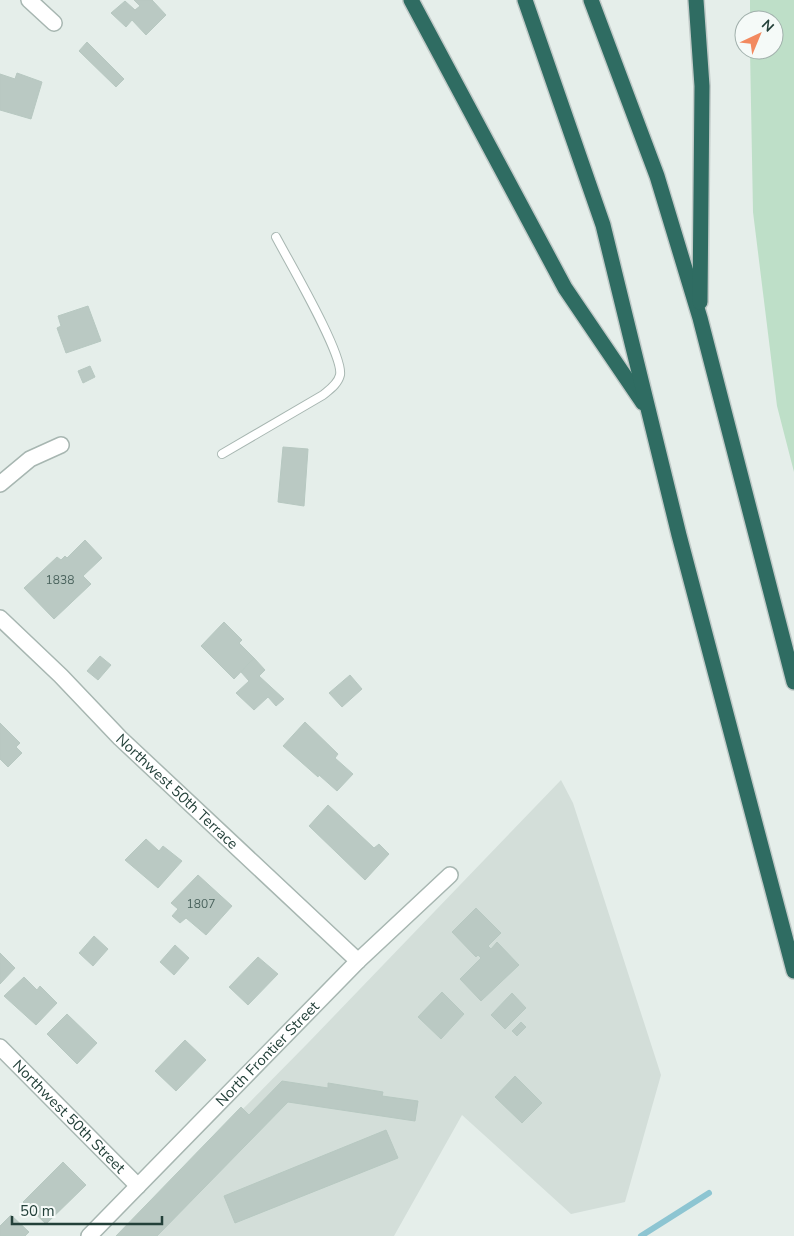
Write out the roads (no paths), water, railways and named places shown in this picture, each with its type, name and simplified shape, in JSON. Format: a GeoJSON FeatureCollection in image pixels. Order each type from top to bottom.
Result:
{"type":"FeatureCollection","features":[{"type":"Feature","properties":{"kind":"highway"},"geometry":{"type":"LineString","coordinates":[[411,0],[565,288],[649,412]]}},
{"type":"Feature","properties":{"kind":"highway"},"geometry":{"type":"LineString","coordinates":[[525,0],[603,225],[649,412],[794,971]]}},
{"type":"Feature","properties":{"kind":"highway"},"geometry":{"type":"LineString","coordinates":[[591,0],[657,176],[700,318],[794,682]]}},
{"type":"Feature","properties":{"kind":"highway"},"geometry":{"type":"LineString","coordinates":[[696,0],[702,86],[700,318]]}},
{"type":"Feature","properties":{"kind":"street"},"geometry":{"type":"LineString","coordinates":[[30,0],[54,23]]}},
{"type":"Feature","properties":{"kind":"street"},"geometry":{"type":"LineString","coordinates":[[0,484],[30,459],[61,445]]}},
{"type":"Feature","properties":{"kind":"street","name":"Northwest 50th Terrace"},"geometry":{"type":"LineString","coordinates":[[0,618],[134,751],[358,960]]}},
{"type":"Feature","properties":{"kind":"street","name":"North Frontier Street"},"geometry":{"type":"LineString","coordinates":[[89,1236],[358,960],[450,875]]}},
{"type":"Feature","properties":{"kind":"street","name":"Northwest 50th Street"},"geometry":{"type":"LineString","coordinates":[[0,1047],[138,1186]]}},
{"type":"Feature","properties":{"kind":"lane"},"geometry":{"type":"LineString","coordinates":[[222,454],[323,395],[337,383],[341,374],[332,344],[276,237]]}},
{"type":"Feature","properties":{"kind":"waterway"},"geometry":{"type":"LineString","coordinates":[[641,1236],[709,1193]]}}]}
